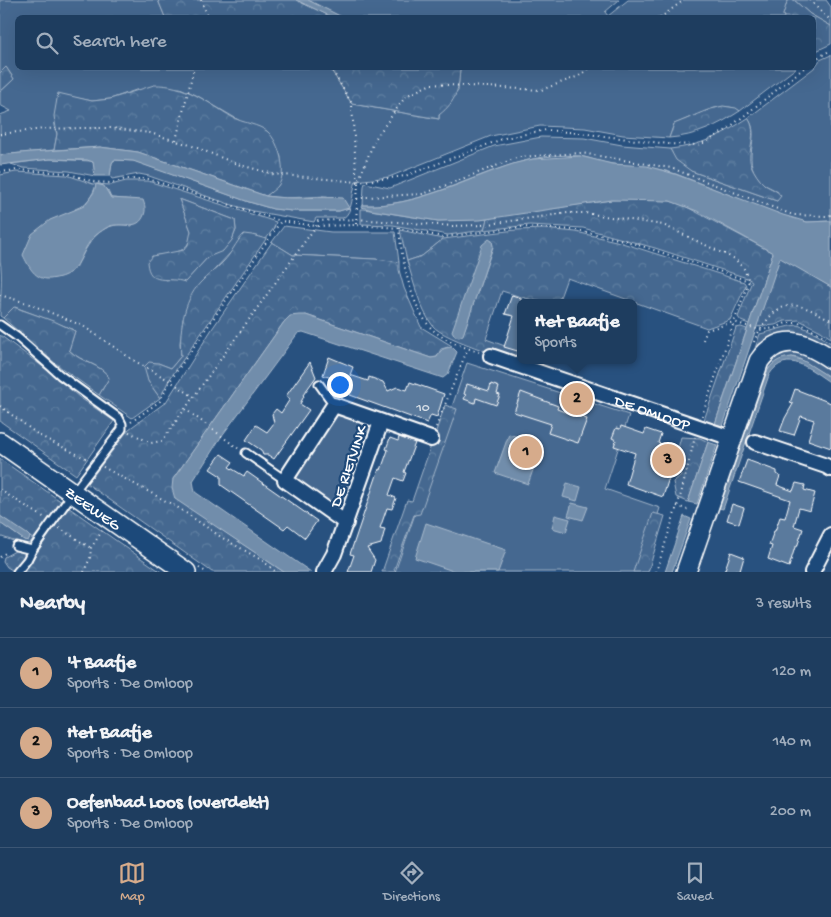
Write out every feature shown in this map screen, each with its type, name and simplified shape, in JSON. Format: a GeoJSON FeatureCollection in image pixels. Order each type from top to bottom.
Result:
{"type":"FeatureCollection","features":[{"type":"Feature","properties":{"kind":"street"},"geometry":{"type":"LineString","coordinates":[[686,572],[756,367],[761,358],[768,351],[780,345],[796,342],[811,346],[831,359]]}},
{"type":"Feature","properties":{"kind":"street","name":"DE OMLOOP"},"geometry":{"type":"LineString","coordinates":[[490,356],[732,438]]}},
{"type":"Feature","properties":{"kind":"street","name":"DE RIETVINK"},"geometry":{"type":"LineString","coordinates":[[334,405],[431,439]]}},
{"type":"Feature","properties":{"kind":"street"},"geometry":{"type":"LineString","coordinates":[[285,480],[334,405]]}},
{"type":"Feature","properties":{"kind":"street","name":"DE RIETVINK"},"geometry":{"type":"LineString","coordinates":[[324,572],[334,554],[346,523],[381,422]]}},
{"type":"Feature","properties":{"kind":"street","name":"ZEEWEG"},"geometry":{"type":"LineString","coordinates":[[0,442],[186,572]]}},
{"type":"Feature","properties":{"kind":"street"},"geometry":{"type":"LineString","coordinates":[[755,442],[831,469]]}},
{"type":"Feature","properties":{"kind":"street","name":"DE RIETVINK"},"geometry":{"type":"LineString","coordinates":[[285,480],[346,523]]}},
{"type":"Feature","properties":{"kind":"street"},"geometry":{"type":"LineString","coordinates":[[812,572],[831,535]]}},
{"type":"Feature","properties":{"kind":"lane"},"geometry":{"type":"LineString","coordinates":[[0,326],[17,337],[60,375],[119,418],[122,424],[122,429],[73,493],[18,572]]}},
{"type":"Feature","properties":{"kind":"lane"},"geometry":{"type":"LineString","coordinates":[[319,384],[334,405]]}},
{"type":"Feature","properties":{"kind":"lane"},"geometry":{"type":"LineString","coordinates":[[246,453],[285,480]]}},
{"type":"Feature","properties":{"kind":"lane"},"geometry":{"type":"LineString","coordinates":[[16,546],[32,550]]}},
{"type":"Feature","properties":{"kind":"path"},"geometry":{"type":"LineString","coordinates":[[201,0],[206,15]]}},
{"type":"Feature","properties":{"kind":"path"},"geometry":{"type":"LineString","coordinates":[[664,15],[684,0]]}},
{"type":"Feature","properties":{"kind":"path"},"geometry":{"type":"LineString","coordinates":[[810,0],[831,20]]}},
{"type":"Feature","properties":{"kind":"path"},"geometry":{"type":"LineString","coordinates":[[816,59],[831,50]]}},
{"type":"Feature","properties":{"kind":"path"},"geometry":{"type":"LineString","coordinates":[[175,141],[193,70]]}},
{"type":"Feature","properties":{"kind":"path"},"geometry":{"type":"LineString","coordinates":[[332,70],[352,104],[358,182],[356,225]]}},
{"type":"Feature","properties":{"kind":"path"},"geometry":{"type":"LineString","coordinates":[[358,182],[374,139],[406,96],[431,84],[541,90],[579,76],[586,70]]}},
{"type":"Feature","properties":{"kind":"path"},"geometry":{"type":"LineString","coordinates":[[0,134],[44,129],[111,128],[150,133],[238,164],[273,174],[358,182],[405,176],[505,138],[546,130],[669,144],[697,145],[725,131],[801,70]]}},
{"type":"Feature","properties":{"kind":"path"},"geometry":{"type":"LineString","coordinates":[[357,199],[423,194],[519,156],[581,153],[671,168],[793,215],[831,215]]}},
{"type":"Feature","properties":{"kind":"path"},"geometry":{"type":"LineString","coordinates":[[0,172],[17,170],[67,173],[94,182],[112,183],[126,179],[148,179],[282,221],[316,226],[356,225],[398,228],[443,237],[528,227],[591,232],[623,240],[749,281]]}},
{"type":"Feature","properties":{"kind":"path"},"geometry":{"type":"LineString","coordinates":[[282,221],[170,381],[160,400],[122,429],[151,443],[162,441],[318,221],[356,219],[453,226],[482,225],[577,213],[642,221],[671,228],[735,259],[744,269],[749,281],[698,427],[681,494],[656,572]]}},
{"type":"Feature","properties":{"kind":"path"},"geometry":{"type":"LineString","coordinates":[[398,228],[399,242],[408,280],[421,313],[436,332],[450,341],[490,356]]}},
{"type":"Feature","properties":{"kind":"path"},"geometry":{"type":"LineString","coordinates":[[0,294],[28,303],[83,326],[133,360],[194,397]]}},
{"type":"Feature","properties":{"kind":"path"},"geometry":{"type":"LineString","coordinates":[[703,340],[707,330],[734,322],[760,330],[772,315],[784,306],[796,305],[831,320]]}},
{"type":"Feature","properties":{"kind":"path"},"geometry":{"type":"LineString","coordinates":[[431,439],[468,348]]}},
{"type":"Feature","properties":{"kind":"path"},"geometry":{"type":"LineString","coordinates":[[0,406],[40,436],[96,463],[177,507],[221,537],[263,561],[276,572]]}},
{"type":"Feature","properties":{"kind":"path"},"geometry":{"type":"LineString","coordinates":[[185,409],[246,453]]}},
{"type":"Feature","properties":{"kind":"path"},"geometry":{"type":"LineString","coordinates":[[84,572],[90,558],[91,548],[104,529]]}},
{"type":"Feature","properties":{"kind":"green space"},"geometry":{"type":"Polygon","coordinates":[[[0,0],[158,0],[164,15],[15,15],[15,70],[331,70],[352,104],[439,119],[439,115],[458,91],[460,70],[793,70],[740,111],[724,107],[707,110],[674,124],[669,138],[623,135],[585,128],[540,126],[491,136],[389,177],[356,181],[349,212],[343,218],[316,218],[314,222],[253,211],[149,176],[139,174],[112,179],[110,176],[112,162],[115,160],[134,161],[273,209],[339,211],[349,208],[327,196],[285,198],[266,196],[279,184],[281,157],[267,131],[242,122],[196,95],[180,88],[136,90],[110,99],[92,101],[58,94],[54,126],[57,134],[54,150],[0,155],[0,115],[11,111],[0,105],[0,92],[14,79],[6,67],[0,73],[0,0]]]}},
{"type":"Feature","properties":{"kind":"green space"},"geometry":{"type":"Polygon","coordinates":[[[158,0],[296,0],[328,15],[164,15],[158,0]]]}},
{"type":"Feature","properties":{"kind":"green space"},"geometry":{"type":"Polygon","coordinates":[[[308,0],[619,0],[605,12],[607,15],[336,15],[308,0]]]}},
{"type":"Feature","properties":{"kind":"green space"},"geometry":{"type":"Polygon","coordinates":[[[628,0],[794,0],[783,15],[609,15],[628,0]]]}},
{"type":"Feature","properties":{"kind":"green space"},"geometry":{"type":"Polygon","coordinates":[[[794,0],[826,0],[831,7],[831,26],[816,17],[816,15],[810,14],[794,0]]]}},
{"type":"Feature","properties":{"kind":"green space"},"geometry":{"type":"Polygon","coordinates":[[[794,0],[812,15],[783,15],[787,2],[794,0]]]}},
{"type":"Feature","properties":{"kind":"green space"},"geometry":{"type":"Polygon","coordinates":[[[816,17],[831,26],[831,44],[816,51],[816,17]]]}},
{"type":"Feature","properties":{"kind":"green space"},"geometry":{"type":"Polygon","coordinates":[[[831,55],[831,221],[808,222],[797,220],[668,171],[609,163],[580,156],[552,156],[525,161],[418,198],[390,204],[363,205],[365,183],[390,188],[494,146],[541,137],[584,138],[622,145],[670,149],[691,171],[777,201],[778,192],[764,184],[752,167],[753,134],[748,118],[811,70],[816,70],[816,65],[820,60],[831,55]]]}},
{"type":"Feature","properties":{"kind":"green space"},"geometry":{"type":"Polygon","coordinates":[[[6,67],[14,79],[0,92],[0,73],[6,67]]]}},
{"type":"Feature","properties":{"kind":"green space"},"geometry":{"type":"Polygon","coordinates":[[[331,70],[460,70],[456,94],[450,105],[439,115],[439,119],[352,104],[331,70]]]}},
{"type":"Feature","properties":{"kind":"green space"},"geometry":{"type":"Polygon","coordinates":[[[154,85],[176,87],[186,91],[236,119],[260,127],[268,132],[276,143],[281,158],[282,173],[278,186],[266,196],[138,152],[100,147],[54,150],[57,134],[54,116],[58,93],[92,101],[110,99],[154,85]]]}},
{"type":"Feature","properties":{"kind":"green space"},"geometry":{"type":"Polygon","coordinates":[[[723,106],[736,108],[740,111],[706,129],[688,135],[669,138],[674,124],[723,106]]]}},
{"type":"Feature","properties":{"kind":"green space"},"geometry":{"type":"Polygon","coordinates":[[[748,118],[752,130],[751,165],[763,183],[781,196],[777,201],[691,171],[676,160],[670,149],[681,148],[711,139],[748,118]]]}},
{"type":"Feature","properties":{"kind":"green space"},"geometry":{"type":"Polygon","coordinates":[[[50,159],[91,161],[94,164],[95,176],[69,171],[23,168],[11,164],[50,159]]]}},
{"type":"Feature","properties":{"kind":"green space"},"geometry":{"type":"Polygon","coordinates":[[[16,172],[67,175],[97,184],[87,202],[75,209],[76,268],[82,255],[99,232],[114,225],[132,226],[137,200],[111,198],[108,191],[101,184],[111,185],[126,181],[148,181],[276,222],[266,239],[252,235],[235,248],[196,289],[183,319],[180,343],[181,356],[171,368],[158,363],[148,381],[160,398],[132,418],[99,395],[109,378],[106,373],[69,350],[75,331],[15,307],[3,318],[0,316],[0,175],[16,172]],[[179,199],[191,231],[191,238],[185,247],[175,253],[157,255],[166,280],[175,278],[185,282],[208,257],[223,250],[232,240],[236,230],[235,220],[179,199]]]}},
{"type":"Feature","properties":{"kind":"green space"},"geometry":{"type":"Polygon","coordinates":[[[179,199],[235,220],[236,230],[232,240],[223,251],[208,257],[185,282],[155,278],[151,275],[147,262],[152,256],[184,250],[188,245],[191,231],[179,199]]]}},
{"type":"Feature","properties":{"kind":"green space"},"geometry":{"type":"Polygon","coordinates":[[[611,200],[670,201],[685,206],[773,253],[749,324],[741,321],[738,317],[752,281],[747,278],[655,248],[583,228],[530,225],[484,230],[487,219],[501,216],[611,200]]]}},
{"type":"Feature","properties":{"kind":"green space"},"geometry":{"type":"Polygon","coordinates":[[[361,209],[438,221],[487,219],[484,230],[448,235],[393,225],[361,224],[361,209]]]}},
{"type":"Feature","properties":{"kind":"green space"},"geometry":{"type":"Polygon","coordinates":[[[284,226],[331,232],[395,232],[399,262],[293,255],[272,242],[284,226]]]}},
{"type":"Feature","properties":{"kind":"green space"},"geometry":{"type":"Polygon","coordinates":[[[544,229],[576,232],[616,241],[744,282],[746,285],[730,320],[707,328],[637,303],[637,299],[626,299],[567,278],[559,299],[530,299],[502,291],[486,339],[517,351],[517,362],[451,338],[440,332],[428,319],[420,303],[407,261],[422,256],[443,239],[516,230],[544,229]],[[492,241],[459,337],[463,334],[493,247],[492,241]]]}},
{"type":"Feature","properties":{"kind":"green space"},"geometry":{"type":"Polygon","coordinates":[[[400,230],[443,239],[422,256],[407,261],[400,230]]]}},
{"type":"Feature","properties":{"kind":"green space"},"geometry":{"type":"Polygon","coordinates":[[[244,234],[266,239],[169,380],[160,398],[148,381],[144,367],[149,362],[171,368],[181,356],[183,318],[194,290],[226,259],[244,234]]]}},
{"type":"Feature","properties":{"kind":"green space"},"geometry":{"type":"Polygon","coordinates":[[[272,242],[293,255],[399,262],[399,270],[404,288],[421,327],[452,346],[441,349],[437,357],[431,358],[306,315],[284,322],[173,479],[176,499],[284,572],[212,572],[86,483],[129,429],[166,402],[212,329],[272,242]]]}},
{"type":"Feature","properties":{"kind":"green space"},"geometry":{"type":"Polygon","coordinates":[[[780,257],[831,287],[831,338],[799,320],[756,327],[780,257]]]}},
{"type":"Feature","properties":{"kind":"green space"},"geometry":{"type":"Polygon","coordinates":[[[14,307],[75,331],[69,350],[79,358],[106,373],[109,378],[99,395],[56,364],[3,318],[14,307]]]}},
{"type":"Feature","properties":{"kind":"green space"},"geometry":{"type":"Polygon","coordinates":[[[798,325],[816,333],[831,343],[831,353],[783,339],[728,426],[760,334],[798,325]]]}},
{"type":"Feature","properties":{"kind":"green space"},"geometry":{"type":"Polygon","coordinates":[[[736,328],[747,329],[715,424],[704,420],[736,328]]]}},
{"type":"Feature","properties":{"kind":"green space"},"geometry":{"type":"Polygon","coordinates":[[[0,335],[50,372],[79,397],[114,421],[76,475],[0,421],[0,335]]]}},
{"type":"Feature","properties":{"kind":"green space"},"geometry":{"type":"Polygon","coordinates":[[[793,349],[831,366],[831,378],[798,358],[792,357],[769,368],[719,508],[713,506],[754,386],[774,355],[793,349]]]}},
{"type":"Feature","properties":{"kind":"green space"},"geometry":{"type":"Polygon","coordinates":[[[467,363],[629,415],[605,489],[660,508],[640,572],[395,572],[467,363]]]}},
{"type":"Feature","properties":{"kind":"green space"},"geometry":{"type":"Polygon","coordinates":[[[525,364],[542,364],[540,369],[525,364]]]}},
{"type":"Feature","properties":{"kind":"green space"},"geometry":{"type":"Polygon","coordinates":[[[445,405],[457,409],[420,514],[414,515],[394,570],[397,572],[382,572],[407,500],[412,501],[445,405]]]}},
{"type":"Feature","properties":{"kind":"green space"},"geometry":{"type":"Polygon","coordinates":[[[336,415],[369,424],[338,511],[291,479],[336,415]]]}},
{"type":"Feature","properties":{"kind":"green space"},"geometry":{"type":"Polygon","coordinates":[[[681,437],[700,438],[708,442],[688,502],[676,497],[673,482],[681,475],[675,460],[681,437]]]}},
{"type":"Feature","properties":{"kind":"green space"},"geometry":{"type":"Polygon","coordinates":[[[0,459],[62,502],[36,539],[33,539],[0,516],[0,459]]]}},
{"type":"Feature","properties":{"kind":"green space"},"geometry":{"type":"Polygon","coordinates":[[[68,507],[161,572],[24,572],[68,507]]]}},
{"type":"Feature","properties":{"kind":"green space"},"geometry":{"type":"Polygon","coordinates":[[[653,513],[665,516],[648,572],[633,572],[653,513]]]}},
{"type":"Feature","properties":{"kind":"green space"},"geometry":{"type":"Polygon","coordinates":[[[0,523],[24,540],[28,540],[30,537],[33,539],[28,545],[25,545],[2,537],[0,536],[0,523]]]}},
{"type":"Feature","properties":{"kind":"green space"},"geometry":{"type":"Polygon","coordinates":[[[15,551],[27,554],[21,564],[12,570],[3,561],[4,557],[15,551]]]}},
{"type":"Feature","properties":{"kind":"shaded area"},"geometry":{"type":"Polygon","coordinates":[[[296,0],[308,0],[338,15],[328,15],[296,0]]]}},
{"type":"Feature","properties":{"kind":"shaded area"},"geometry":{"type":"Polygon","coordinates":[[[100,147],[138,152],[266,196],[285,198],[343,198],[349,208],[339,211],[273,209],[133,161],[114,160],[110,176],[95,176],[93,162],[87,160],[50,159],[0,165],[0,155],[100,147]]]}},
{"type":"Feature","properties":{"kind":"shaded area"},"geometry":{"type":"Polygon","coordinates":[[[580,156],[612,164],[647,166],[675,174],[783,215],[807,222],[831,221],[831,287],[780,258],[723,426],[715,424],[773,253],[697,211],[670,201],[611,200],[480,220],[438,221],[362,207],[363,205],[382,205],[421,197],[498,169],[533,159],[580,156]]]}},
{"type":"Feature","properties":{"kind":"shaded area"},"geometry":{"type":"Polygon","coordinates":[[[96,184],[104,186],[111,198],[143,200],[145,211],[141,220],[130,225],[110,226],[100,232],[92,238],[76,267],[70,272],[50,279],[36,275],[23,255],[32,234],[50,220],[84,206],[94,192],[96,184]]]}},
{"type":"Feature","properties":{"kind":"shaded area"},"geometry":{"type":"Polygon","coordinates":[[[489,239],[492,241],[493,246],[463,335],[455,336],[452,331],[482,245],[489,239]]]}},
{"type":"Feature","properties":{"kind":"shaded area"},"geometry":{"type":"Polygon","coordinates":[[[306,315],[431,358],[437,357],[446,348],[452,347],[457,352],[448,374],[443,378],[303,332],[298,333],[221,437],[193,481],[195,492],[311,572],[284,572],[175,499],[172,488],[173,479],[284,322],[290,316],[306,315]]]}},
{"type":"Feature","properties":{"kind":"shaded area"},"geometry":{"type":"Polygon","coordinates":[[[792,357],[804,361],[831,378],[831,383],[800,364],[784,363],[776,367],[769,375],[723,509],[719,508],[766,374],[776,362],[792,357]]]}},
{"type":"Feature","properties":{"kind":"shaded area"},"geometry":{"type":"Polygon","coordinates":[[[509,434],[542,445],[528,484],[495,473],[509,434]]]}},
{"type":"Feature","properties":{"kind":"shaded area"},"geometry":{"type":"Polygon","coordinates":[[[708,442],[717,445],[697,504],[688,502],[708,442]]]}},
{"type":"Feature","properties":{"kind":"shaded area"},"geometry":{"type":"Polygon","coordinates":[[[567,483],[581,487],[577,501],[563,497],[567,483]]]}},
{"type":"Feature","properties":{"kind":"shaded area"},"geometry":{"type":"Polygon","coordinates":[[[572,503],[588,507],[583,520],[568,516],[572,503]]]}},
{"type":"Feature","properties":{"kind":"shaded area"},"geometry":{"type":"Polygon","coordinates":[[[555,515],[570,519],[566,532],[552,528],[555,515]]]}},
{"type":"Feature","properties":{"kind":"shaded area"},"geometry":{"type":"Polygon","coordinates":[[[0,516],[27,534],[30,537],[28,541],[0,523],[0,516]]]}},
{"type":"Feature","properties":{"kind":"shaded area"},"geometry":{"type":"Polygon","coordinates":[[[684,516],[691,519],[672,572],[665,572],[684,516]]]}},
{"type":"Feature","properties":{"kind":"shaded area"},"geometry":{"type":"Polygon","coordinates":[[[426,523],[506,550],[498,572],[456,572],[415,558],[426,523]]]}},
{"type":"Feature","properties":{"kind":"building"},"geometry":{"type":"Polygon","coordinates":[[[512,295],[521,298],[517,299],[517,351],[504,347],[514,316],[505,314],[512,295]]]}},
{"type":"Feature","properties":{"kind":"building"},"geometry":{"type":"Polygon","coordinates":[[[329,357],[353,367],[350,375],[368,381],[369,377],[383,382],[388,391],[397,387],[407,390],[410,382],[444,394],[437,417],[431,415],[427,423],[350,395],[353,389],[347,387],[348,384],[323,375],[329,357]]]}},
{"type":"Feature","properties":{"kind":"building"},"geometry":{"type":"Polygon","coordinates":[[[310,362],[316,377],[303,395],[300,404],[309,410],[274,459],[268,455],[263,455],[261,450],[246,440],[256,425],[267,432],[274,423],[272,414],[276,409],[281,413],[290,399],[286,396],[310,362]]]}},
{"type":"Feature","properties":{"kind":"building"},"geometry":{"type":"Polygon","coordinates":[[[467,384],[489,391],[491,384],[499,387],[497,394],[500,395],[496,405],[476,398],[475,403],[464,399],[467,384]]]}},
{"type":"Feature","properties":{"kind":"building"},"geometry":{"type":"Polygon","coordinates":[[[795,389],[831,403],[831,448],[808,440],[814,420],[801,416],[794,435],[780,431],[793,404],[790,403],[795,389]]]}},
{"type":"Feature","properties":{"kind":"building"},"geometry":{"type":"Polygon","coordinates":[[[521,392],[558,406],[557,409],[587,419],[578,443],[548,433],[551,424],[514,412],[521,392]]]}},
{"type":"Feature","properties":{"kind":"building"},"geometry":{"type":"Polygon","coordinates":[[[621,426],[644,434],[646,429],[661,434],[658,443],[664,445],[658,463],[672,468],[663,497],[626,484],[635,453],[614,446],[616,440],[612,438],[616,428],[620,429],[621,426]]]}},
{"type":"Feature","properties":{"kind":"building"},"geometry":{"type":"Polygon","coordinates":[[[399,437],[415,443],[404,472],[406,473],[403,481],[395,478],[389,495],[396,498],[392,509],[387,508],[380,528],[385,529],[381,544],[367,548],[375,560],[371,572],[348,572],[354,555],[350,554],[379,469],[381,470],[388,450],[386,449],[390,438],[398,441],[399,437]]]}},
{"type":"Feature","properties":{"kind":"building"},"geometry":{"type":"Polygon","coordinates":[[[221,454],[233,462],[229,467],[244,476],[247,472],[317,521],[305,538],[288,525],[284,529],[221,485],[221,476],[210,469],[221,454]]]}},
{"type":"Feature","properties":{"kind":"building"},"geometry":{"type":"Polygon","coordinates":[[[747,460],[777,471],[777,474],[780,476],[777,485],[793,491],[796,483],[805,485],[804,490],[815,493],[810,511],[799,508],[794,526],[803,529],[789,567],[768,559],[772,546],[769,545],[774,531],[780,517],[785,518],[790,500],[739,482],[747,460]]]}},
{"type":"Feature","properties":{"kind":"building"},"geometry":{"type":"Polygon","coordinates":[[[732,504],[744,508],[739,524],[727,520],[732,504]]]}},
{"type":"Feature","properties":{"kind":"building"},"geometry":{"type":"Polygon","coordinates":[[[731,552],[744,557],[740,571],[724,572],[731,552]]]}},
{"type":"Feature","properties":{"kind":"place","name":"Het Baafje"},"geometry":{"type":"Point","coordinates":[577,399]}},
{"type":"Feature","properties":{"kind":"place","name":"'t Baafje"},"geometry":{"type":"Point","coordinates":[526,452]}},
{"type":"Feature","properties":{"kind":"place","name":"Oefenbad Loos (overdekt)"},"geometry":{"type":"Point","coordinates":[668,460]}}]}
